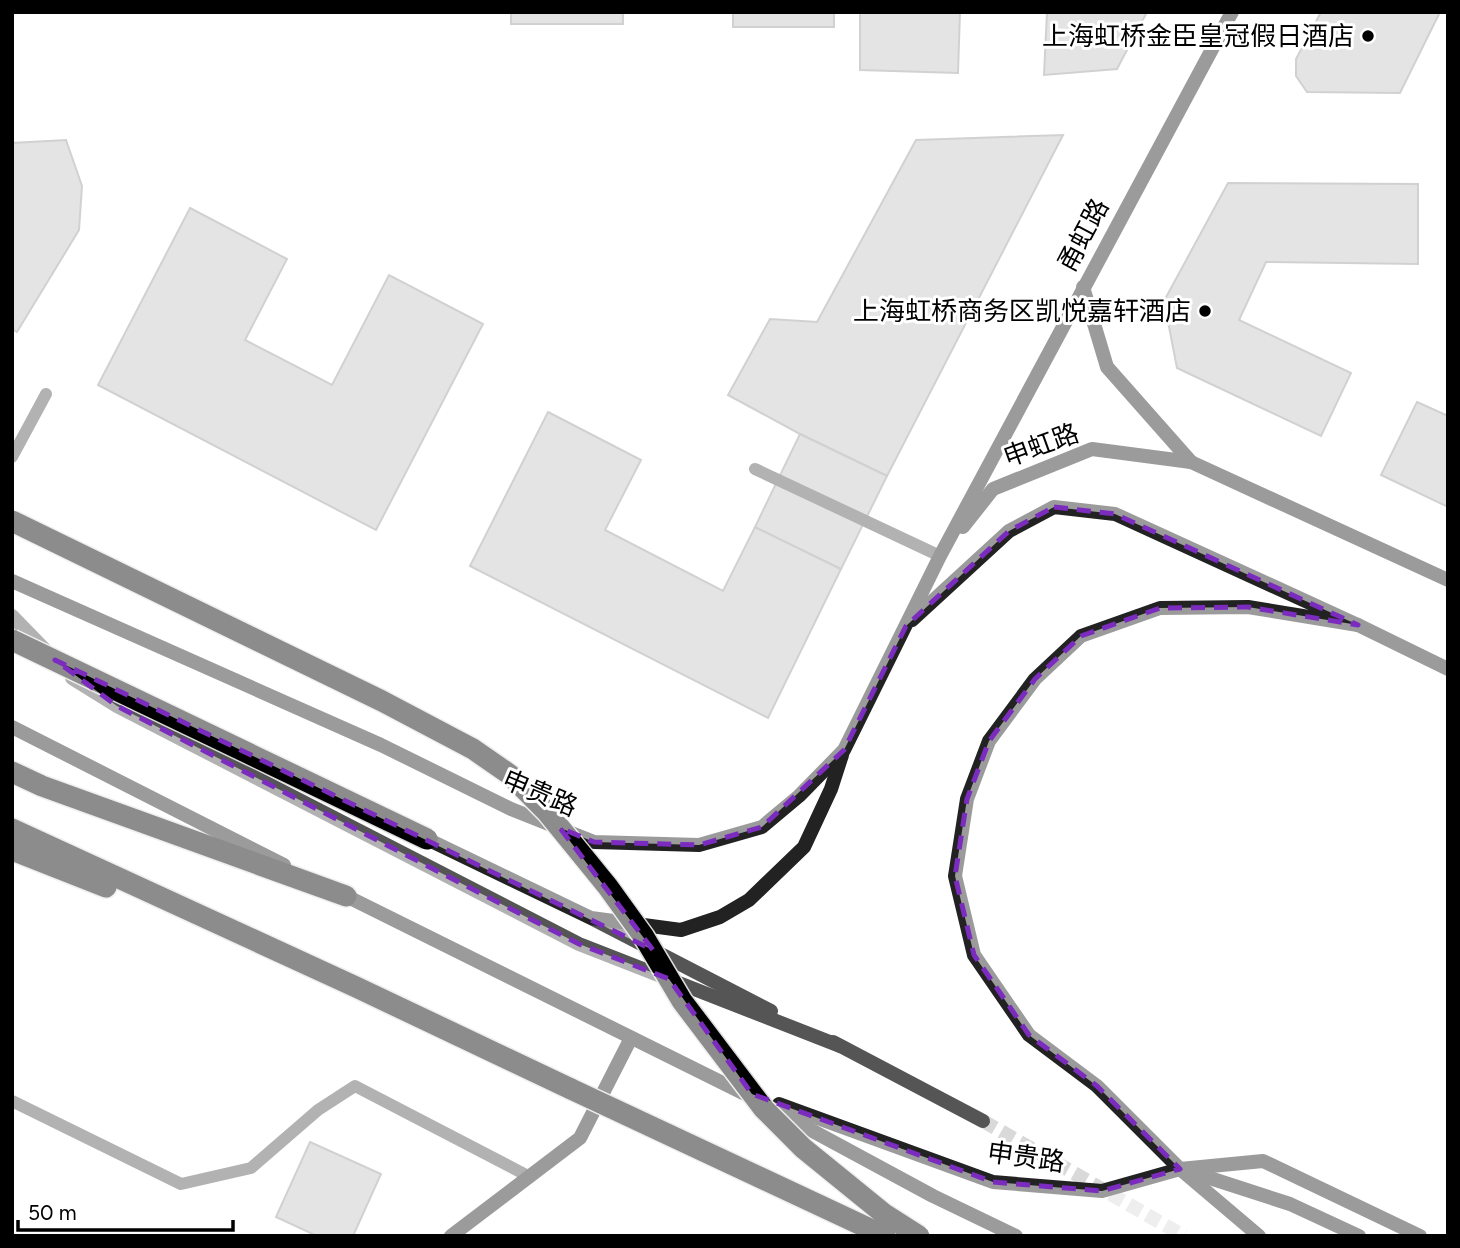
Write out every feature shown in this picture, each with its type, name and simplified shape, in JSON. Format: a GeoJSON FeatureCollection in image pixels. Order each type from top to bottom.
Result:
{"type":"FeatureCollection","features":[{"type":"Feature","properties":{"kind":"highway"},"geometry":{"type":"LineString","coordinates":[[12,521],[382,701],[473,749],[509,774],[547,813],[608,887],[644,937],[682,1001],[763,1108],[803,1148],[883,1213],[919,1236]]}},
{"type":"Feature","properties":{"kind":"highway"},"geometry":{"type":"LineString","coordinates":[[12,640],[427,839]]}},
{"type":"Feature","properties":{"kind":"highway"},"geometry":{"type":"LineString","coordinates":[[12,772],[42,786],[346,896]]}},
{"type":"Feature","properties":{"kind":"highway"},"geometry":{"type":"LineString","coordinates":[[12,830],[885,1236]]}},
{"type":"Feature","properties":{"kind":"highway"},"geometry":{"type":"LineString","coordinates":[[12,850],[275,950]]}},
{"type":"Feature","properties":{"kind":"main road","name":"甬虹路"},"geometry":{"type":"LineString","coordinates":[[940,556],[1231,12]]}},
{"type":"Feature","properties":{"kind":"main road","name":"申虹路"},"geometry":{"type":"LineString","coordinates":[[1083,286],[1107,367],[1191,462]]}},
{"type":"Feature","properties":{"kind":"main road","name":"申虹路"},"geometry":{"type":"LineString","coordinates":[[940,556],[993,489],[1092,449],[1191,462],[1448,580]]}},
{"type":"Feature","properties":{"kind":"main road"},"geometry":{"type":"LineString","coordinates":[[906,626],[1009,531],[1054,507],[1115,514],[1448,669]]}},
{"type":"Feature","properties":{"kind":"main road","name":"申贵路"},"geometry":{"type":"LineString","coordinates":[[12,580],[381,745],[511,809],[594,842],[699,845],[762,827],[799,796],[844,750],[940,556]]}},
{"type":"Feature","properties":{"kind":"main road"},"geometry":{"type":"LineString","coordinates":[[1259,1236],[1180,1169],[1097,1086],[1029,1035],[974,955],[955,876],[967,799],[989,741],[1035,679],[1081,636],[1160,608],[1248,607],[1358,625]]}},
{"type":"Feature","properties":{"kind":"main road","name":"申贵路"},"geometry":{"type":"LineString","coordinates":[[12,727],[731,1087],[933,1196],[1016,1236]]}},
{"type":"Feature","properties":{"kind":"main road"},"geometry":{"type":"LineString","coordinates":[[427,839],[591,918],[681,930],[720,917],[749,900],[804,847],[831,789],[844,750]]}},
{"type":"Feature","properties":{"kind":"main road"},"geometry":{"type":"LineString","coordinates":[[451,1236],[580,1138],[631,1038]]}},
{"type":"Feature","properties":{"kind":"main road","name":"申贵路"},"geometry":{"type":"LineString","coordinates":[[731,1087],[993,1182],[1102,1191],[1180,1169],[1263,1161],[1420,1236]]}},
{"type":"Feature","properties":{"kind":"main road"},"geometry":{"type":"LineString","coordinates":[[1180,1169],[1290,1204],[1359,1236]]}},
{"type":"Feature","properties":{"kind":"street"},"geometry":{"type":"LineString","coordinates":[[12,616],[74,679],[117,706],[579,944],[839,1046]]}},
{"type":"Feature","properties":{"kind":"street"},"geometry":{"type":"LineString","coordinates":[[591,918],[983,1121]]}},
{"type":"Feature","properties":{"kind":"lane"},"geometry":{"type":"LineString","coordinates":[[12,457],[46,394]]}},
{"type":"Feature","properties":{"kind":"lane"},"geometry":{"type":"LineString","coordinates":[[755,469],[940,556]]}},
{"type":"Feature","properties":{"kind":"lane"},"geometry":{"type":"LineString","coordinates":[[12,1101],[181,1184],[251,1168],[317,1110],[355,1086],[530,1177]]}},
{"type":"Feature","properties":{"kind":"highlighted area"},"geometry":{"type":"Polygon","coordinates":[[[1054,507],[1115,514],[1358,625],[1248,607],[1160,608],[1081,636],[1035,679],[989,741],[967,799],[955,876],[974,955],[1029,1035],[1097,1086],[1180,1169],[1102,1191],[993,1182],[752,1094],[669,979],[579,944],[117,706],[55,660],[653,950],[560,828],[594,842],[699,845],[762,827],[844,750],[906,626],[1009,531],[1054,507]]]}},
{"type":"Feature","properties":{"kind":"building"},"geometry":{"type":"Polygon","coordinates":[[[511,12],[623,12],[623,24],[511,24],[511,12]]]}},
{"type":"Feature","properties":{"kind":"building"},"geometry":{"type":"Polygon","coordinates":[[[733,12],[834,12],[834,27],[733,27],[733,12]]]}},
{"type":"Feature","properties":{"kind":"building"},"geometry":{"type":"Polygon","coordinates":[[[860,12],[960,12],[958,73],[860,70],[860,12]]]}},
{"type":"Feature","properties":{"kind":"building"},"geometry":{"type":"Polygon","coordinates":[[[1047,12],[1147,12],[1117,69],[1044,75],[1047,12]]]}},
{"type":"Feature","properties":{"kind":"building","name":"上海虹桥金臣皇冠假日酒店"},"geometry":{"type":"Polygon","coordinates":[[[1321,12],[1440,12],[1400,93],[1307,92],[1296,76],[1296,59],[1321,12]]]}},
{"type":"Feature","properties":{"kind":"building"},"geometry":{"type":"Polygon","coordinates":[[[1063,135],[887,476],[728,395],[770,319],[817,322],[916,140],[1063,135]]]}},
{"type":"Feature","properties":{"kind":"building"},"geometry":{"type":"Polygon","coordinates":[[[66,140],[82,186],[79,230],[17,332],[12,329],[12,143],[66,140]]]}},
{"type":"Feature","properties":{"kind":"building","name":"上海虹桥商务区凯悦嘉轩酒店"},"geometry":{"type":"Polygon","coordinates":[[[1228,183],[1418,184],[1418,264],[1266,262],[1239,320],[1351,373],[1321,436],[1177,368],[1164,301],[1228,183]]]}},
{"type":"Feature","properties":{"kind":"building"},"geometry":{"type":"Polygon","coordinates":[[[190,208],[287,259],[245,340],[332,385],[389,275],[483,324],[376,530],[98,385],[190,208]]]}},
{"type":"Feature","properties":{"kind":"building"},"geometry":{"type":"Polygon","coordinates":[[[1417,402],[1448,416],[1448,507],[1381,475],[1417,402]]]}},
{"type":"Feature","properties":{"kind":"building"},"geometry":{"type":"Polygon","coordinates":[[[548,412],[641,460],[605,530],[723,591],[755,527],[841,569],[768,718],[470,566],[548,412]]]}},
{"type":"Feature","properties":{"kind":"building"},"geometry":{"type":"Polygon","coordinates":[[[800,434],[887,476],[841,569],[755,527],[800,434]]]}},
{"type":"Feature","properties":{"kind":"building"},"geometry":{"type":"Polygon","coordinates":[[[310,1142],[381,1174],[353,1236],[317,1236],[276,1217],[310,1142]]]}},
{"type":"Feature","properties":{"kind":"tunnel"},"geometry":{"type":"LineString","coordinates":[[983,1121],[1184,1236]]}},
{"type":"Feature","properties":{"kind":"place","name":"上海虹桥金臣皇冠假日酒店"},"geometry":{"type":"Point","coordinates":[1368,36]}},
{"type":"Feature","properties":{"kind":"place","name":"上海虹桥商务区凯悦嘉轩酒店"},"geometry":{"type":"Point","coordinates":[1205,311]}}]}
